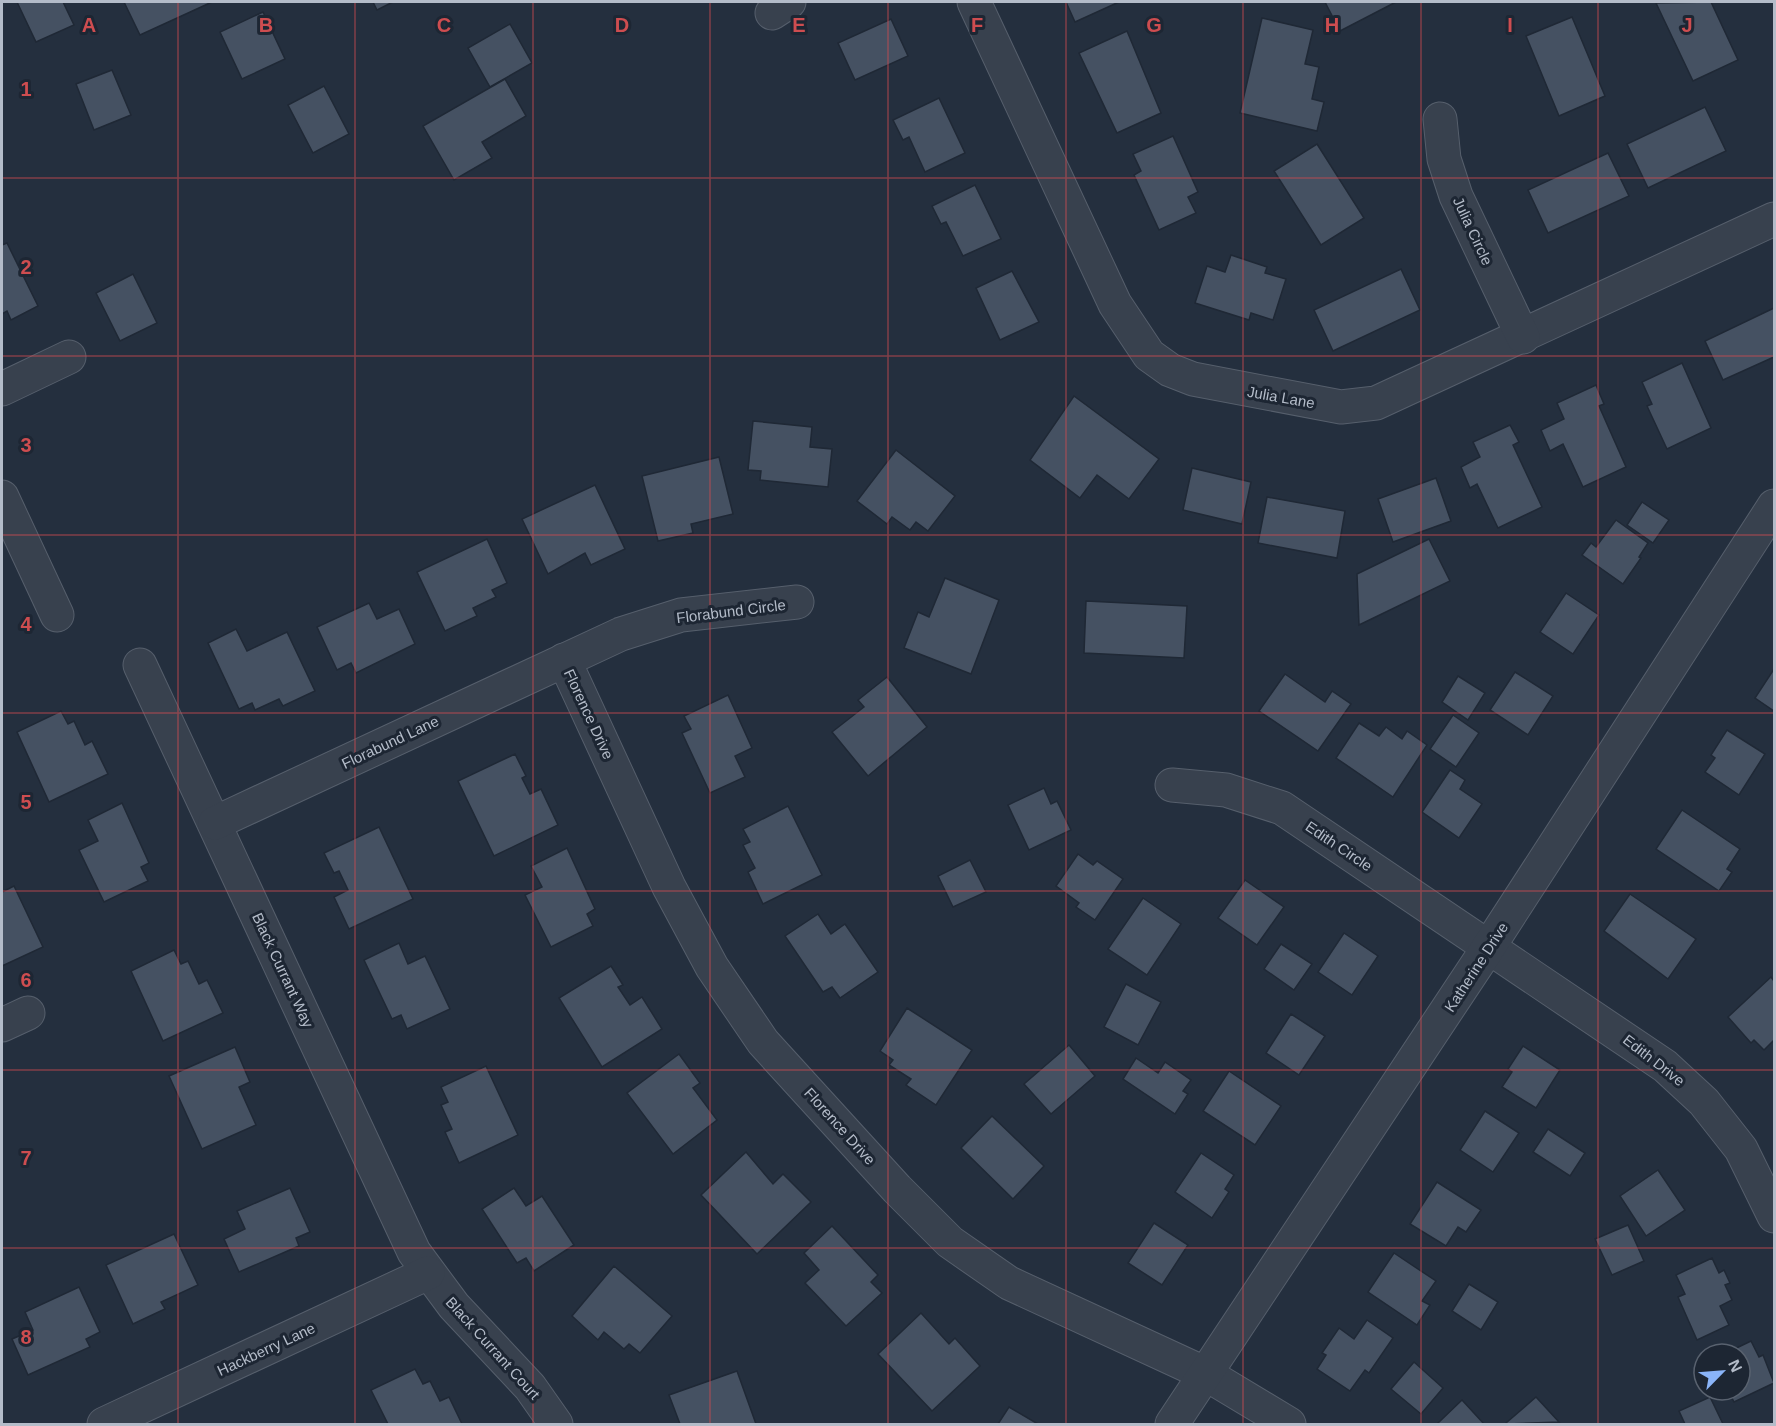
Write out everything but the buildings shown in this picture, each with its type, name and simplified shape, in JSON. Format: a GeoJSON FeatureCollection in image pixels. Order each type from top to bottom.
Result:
{"type":"FeatureCollection","features":[{"type":"Feature","properties":{"kind":"street","name":"Julia Lane"},"geometry":{"type":"LineString","coordinates":[[974,2],[1115,304],[1149,355],[1170,370],[1193,379],[1341,407],[1358,406],[1394,398],[1774,219]]}},
{"type":"Feature","properties":{"kind":"street","name":"Julia Circle"},"geometry":{"type":"LineString","coordinates":[[1440,119],[1444,159],[1456,196],[1523,337]]}},
{"type":"Feature","properties":{"kind":"street"},"geometry":{"type":"LineString","coordinates":[[2,389],[69,357]]}},
{"type":"Feature","properties":{"kind":"street"},"geometry":{"type":"LineString","coordinates":[[2,497],[57,615]]}},
{"type":"Feature","properties":{"kind":"street","name":"Katherine Drive"},"geometry":{"type":"LineString","coordinates":[[1172,1425],[1488,948],[1774,506]]}},
{"type":"Feature","properties":{"kind":"street","name":"Florabund Circle"},"geometry":{"type":"LineString","coordinates":[[564,660],[621,634],[681,615],[797,602]]}},
{"type":"Feature","properties":{"kind":"street","name":"Florabund Lane"},"geometry":{"type":"LineString","coordinates":[[215,823],[564,660]]}},
{"type":"Feature","properties":{"kind":"street","name":"Florence Drive"},"geometry":{"type":"LineString","coordinates":[[564,660],[669,887],[712,967],[764,1042],[897,1189],[950,1242],[1009,1283],[1206,1374],[1289,1425]]}},
{"type":"Feature","properties":{"kind":"street","name":"Black Currant Way"},"geometry":{"type":"LineString","coordinates":[[140,665],[401,1228],[428,1274]]}},
{"type":"Feature","properties":{"kind":"street","name":"Edith Circle"},"geometry":{"type":"LineString","coordinates":[[1172,785],[1226,790],[1282,808],[1488,948]]}},
{"type":"Feature","properties":{"kind":"street","name":"Edith Drive"},"geometry":{"type":"LineString","coordinates":[[1488,948],[1579,1006],[1665,1066],[1704,1102],[1741,1149],[1774,1216]]}},
{"type":"Feature","properties":{"kind":"street","name":"Hackberry Lane"},"geometry":{"type":"LineString","coordinates":[[104,1425],[428,1274]]}},
{"type":"Feature","properties":{"kind":"street","name":"Black Currant Court"},"geometry":{"type":"LineString","coordinates":[[428,1274],[483,1340],[530,1387],[556,1425]]}}]}
